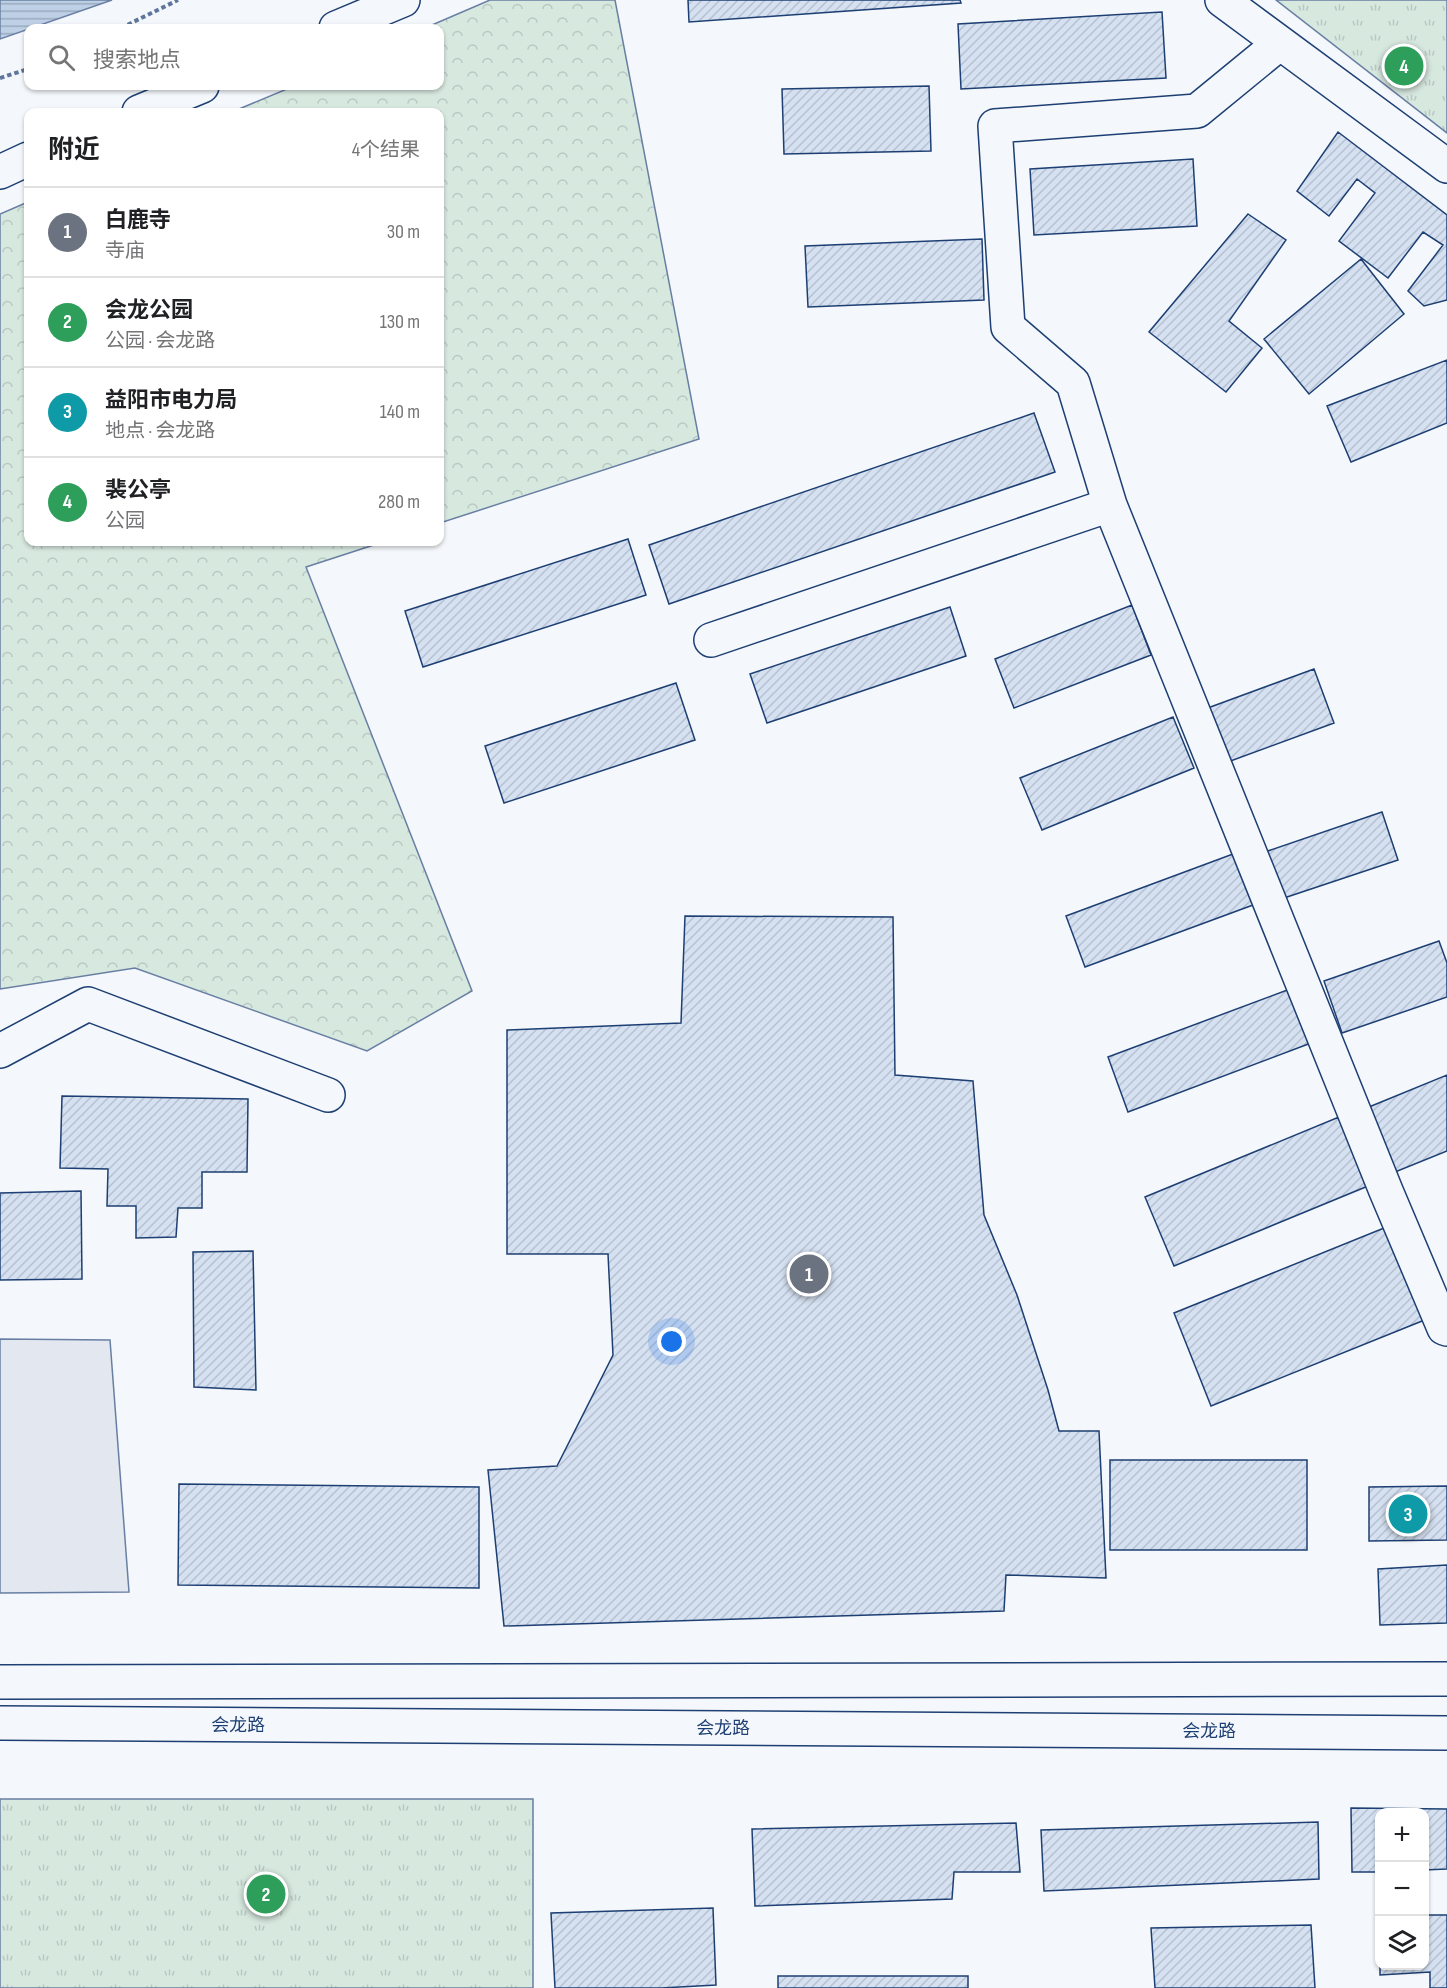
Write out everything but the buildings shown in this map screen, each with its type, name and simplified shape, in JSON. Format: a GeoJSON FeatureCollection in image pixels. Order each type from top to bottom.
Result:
{"type":"FeatureCollection","features":[{"type":"Feature","properties":{"kind":"street"},"geometry":{"type":"LineString","coordinates":[[346,24],[403,0]]}},
{"type":"Feature","properties":{"kind":"street"},"geometry":{"type":"LineString","coordinates":[[1222,0],[1447,166]]}},
{"type":"Feature","properties":{"kind":"street"},"geometry":{"type":"LineString","coordinates":[[1280,43],[1197,111],[995,126],[1008,327],[1072,383],[1110,506],[1386,1191],[1444,1328],[1447,1329]]}},
{"type":"Feature","properties":{"kind":"street"},"geometry":{"type":"LineString","coordinates":[[149,108],[192,90]]}},
{"type":"Feature","properties":{"kind":"street"},"geometry":{"type":"LineString","coordinates":[[0,172],[24,161]]}},
{"type":"Feature","properties":{"kind":"street"},"geometry":{"type":"LineString","coordinates":[[711,640],[1110,506]]}},
{"type":"Feature","properties":{"kind":"street"},"geometry":{"type":"LineString","coordinates":[[0,1051],[88,1004],[328,1095]]}},
{"type":"Feature","properties":{"kind":"street"},"geometry":{"type":"LineString","coordinates":[[0,1682],[1447,1679]]}},
{"type":"Feature","properties":{"kind":"street","name":"会龙路"},"geometry":{"type":"LineString","coordinates":[[0,1723],[1447,1733]]}},
{"type":"Feature","properties":{"kind":"path"},"geometry":{"type":"LineString","coordinates":[[129,24],[178,0]]}},
{"type":"Feature","properties":{"kind":"path"},"geometry":{"type":"LineString","coordinates":[[0,78],[24,70]]}},
{"type":"Feature","properties":{"kind":"green space"},"geometry":{"type":"Polygon","coordinates":[[[490,0],[615,0],[699,439],[444,522],[444,108],[242,108],[284,90],[444,90],[444,24],[434,24],[490,0]]]}},
{"type":"Feature","properties":{"kind":"green space"},"geometry":{"type":"Polygon","coordinates":[[[1276,0],[1447,0],[1447,133],[1276,0]]]}},
{"type":"Feature","properties":{"kind":"green space"},"geometry":{"type":"Polygon","coordinates":[[[24,204],[24,546],[371,546],[306,567],[472,991],[367,1051],[135,968],[0,989],[0,214],[24,204]]]}},
{"type":"Feature","properties":{"kind":"green space"},"geometry":{"type":"Polygon","coordinates":[[[0,1799],[533,1799],[533,1988],[0,1988],[0,1799]]]}},
{"type":"Feature","properties":{"kind":"shaded area"},"geometry":{"type":"Polygon","coordinates":[[[0,1339],[110,1340],[129,1592],[0,1593],[0,1339]]]}},
{"type":"Feature","properties":{"kind":"water"},"geometry":{"type":"Polygon","coordinates":[[[0,0],[112,0],[43,24],[24,24],[24,31],[0,39],[0,0]]]}},
{"type":"Feature","properties":{"kind":"place","name":"裴公亭"},"geometry":{"type":"Point","coordinates":[1404,66]}},
{"type":"Feature","properties":{"kind":"place","name":"白鹿寺"},"geometry":{"type":"Point","coordinates":[809,1274]}},
{"type":"Feature","properties":{"kind":"place","name":"益阳市电力局"},"geometry":{"type":"Point","coordinates":[1408,1514]}},
{"type":"Feature","properties":{"kind":"place","name":"会龙公园"},"geometry":{"type":"Point","coordinates":[266,1894]}}]}
